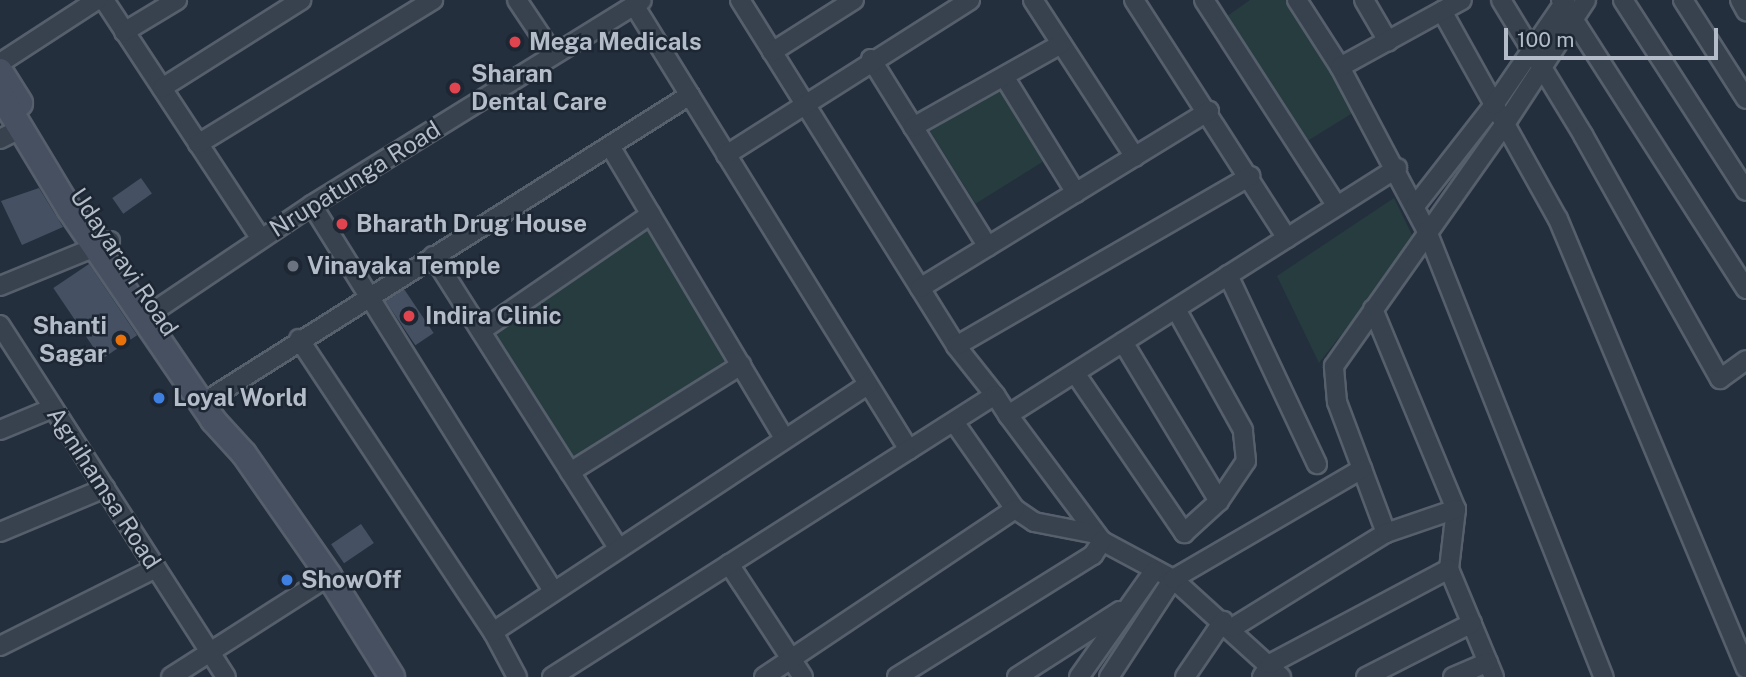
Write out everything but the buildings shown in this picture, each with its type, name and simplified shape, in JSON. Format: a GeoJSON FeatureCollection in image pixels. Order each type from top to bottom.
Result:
{"type":"FeatureCollection","features":[{"type":"Feature","properties":{"kind":"street"},"geometry":{"type":"LineString","coordinates":[[0,63],[97,0]]}},
{"type":"Feature","properties":{"kind":"street"},"geometry":{"type":"LineString","coordinates":[[104,0],[261,239]]}},
{"type":"Feature","properties":{"kind":"street"},"geometry":{"type":"LineString","coordinates":[[124,32],[177,0]]}},
{"type":"Feature","properties":{"kind":"street"},"geometry":{"type":"LineString","coordinates":[[162,88],[301,0]]}},
{"type":"Feature","properties":{"kind":"street"},"geometry":{"type":"LineString","coordinates":[[198,144],[433,0]]}},
{"type":"Feature","properties":{"kind":"street"},"geometry":{"type":"LineString","coordinates":[[517,0],[553,54]]}},
{"type":"Feature","properties":{"kind":"street"},"geometry":{"type":"LineString","coordinates":[[740,0],[956,346],[1099,537]]}},
{"type":"Feature","properties":{"kind":"street"},"geometry":{"type":"LineString","coordinates":[[772,52],[855,0]]}},
{"type":"Feature","properties":{"kind":"street"},"geometry":{"type":"LineString","coordinates":[[726,155],[805,101],[970,0]]}},
{"type":"Feature","properties":{"kind":"street"},"geometry":{"type":"LineString","coordinates":[[1033,0],[1135,157]]}},
{"type":"Feature","properties":{"kind":"street"},"geometry":{"type":"LineString","coordinates":[[1134,0],[1209,111],[1287,238]]}},
{"type":"Feature","properties":{"kind":"street"},"geometry":{"type":"LineString","coordinates":[[1204,0],[1337,206]]}},
{"type":"Feature","properties":{"kind":"street"},"geometry":{"type":"LineString","coordinates":[[1297,0],[1340,67],[1397,168],[1427,232],[1604,677]]}},
{"type":"Feature","properties":{"kind":"street"},"geometry":{"type":"LineString","coordinates":[[1364,0],[1388,41]]}},
{"type":"Feature","properties":{"kind":"street"},"geometry":{"type":"LineString","coordinates":[[1340,67],[1462,0]]}},
{"type":"Feature","properties":{"kind":"street"},"geometry":{"type":"LineString","coordinates":[[1500,0],[1720,379],[1746,360]]}},
{"type":"Feature","properties":{"kind":"street"},"geometry":{"type":"LineString","coordinates":[[1386,533],[1337,402],[1334,366],[1505,124],[1587,0]]}},
{"type":"Feature","properties":{"kind":"street"},"geometry":{"type":"LineString","coordinates":[[1623,0],[1746,191]]}},
{"type":"Feature","properties":{"kind":"street"},"geometry":{"type":"LineString","coordinates":[[1683,0],[1746,99]]}},
{"type":"Feature","properties":{"kind":"street"},"geometry":{"type":"LineString","coordinates":[[1740,0],[1746,11]]}},
{"type":"Feature","properties":{"kind":"street"},"geometry":{"type":"LineString","coordinates":[[1415,206],[1494,105],[1563,1]]}},
{"type":"Feature","properties":{"kind":"street"},"geometry":{"type":"LineString","coordinates":[[1563,1],[1573,21],[1746,289]]}},
{"type":"Feature","properties":{"kind":"street"},"geometry":{"type":"LineString","coordinates":[[638,2],[726,155],[908,450]]}},
{"type":"Feature","properties":{"kind":"street","name":"Nrupatunga Road"},"geometry":{"type":"LineString","coordinates":[[150,314],[313,205],[638,2]]}},
{"type":"Feature","properties":{"kind":"street"},"geometry":{"type":"LineString","coordinates":[[1442,11],[1558,219],[1746,668]]}},
{"type":"Feature","properties":{"kind":"street"},"geometry":{"type":"LineString","coordinates":[[913,127],[1005,78],[1061,44]]}},
{"type":"Feature","properties":{"kind":"street"},"geometry":{"type":"LineString","coordinates":[[872,59],[988,247]]}},
{"type":"Feature","properties":{"kind":"street","name":"Udayaravi Road"},"geometry":{"type":"LineString","coordinates":[[0,71],[103,245],[150,314],[213,420],[244,454],[329,576],[392,677]]}},
{"type":"Feature","properties":{"kind":"street"},"geometry":{"type":"LineString","coordinates":[[1005,78],[1076,193]]}},
{"type":"Feature","properties":{"kind":"street","name":"Udayaravi Road"},"geometry":{"type":"LineString","coordinates":[[0,94],[11,134],[103,245]]}},
{"type":"Feature","properties":{"kind":"street"},"geometry":{"type":"LineString","coordinates":[[214,396],[299,339],[690,95]]}},
{"type":"Feature","properties":{"kind":"street"},"geometry":{"type":"LineString","coordinates":[[920,288],[1209,111]]}},
{"type":"Feature","properties":{"kind":"street"},"geometry":{"type":"LineString","coordinates":[[610,146],[784,438]]}},
{"type":"Feature","properties":{"kind":"street"},"geometry":{"type":"LineString","coordinates":[[1008,415],[1397,168]]}},
{"type":"Feature","properties":{"kind":"street"},"geometry":{"type":"LineString","coordinates":[[956,346],[1250,176]]}},
{"type":"Feature","properties":{"kind":"street"},"geometry":{"type":"LineString","coordinates":[[313,205],[553,591]]}},
{"type":"Feature","properties":{"kind":"street"},"geometry":{"type":"LineString","coordinates":[[481,331],[651,214]]}},
{"type":"Feature","properties":{"kind":"street"},"geometry":{"type":"LineString","coordinates":[[0,286],[103,245]]}},
{"type":"Feature","properties":{"kind":"street"},"geometry":{"type":"LineString","coordinates":[[433,256],[617,546]]}},
{"type":"Feature","properties":{"kind":"street"},"geometry":{"type":"LineString","coordinates":[[1228,275],[1317,464]]}},
{"type":"Feature","properties":{"kind":"street"},"geometry":{"type":"LineString","coordinates":[[1075,373],[1184,533],[1219,500],[1246,461],[1243,430],[1176,309]]}},
{"type":"Feature","properties":{"kind":"street"},"geometry":{"type":"LineString","coordinates":[[1373,310],[1456,509],[1449,569],[1491,670],[1453,677]]}},
{"type":"Feature","properties":{"kind":"street","name":"Udayaravi Road"},"geometry":{"type":"LineString","coordinates":[[150,314],[214,396],[244,454]]}},
{"type":"Feature","properties":{"kind":"street","name":"Agnihamsa Road"},"geometry":{"type":"LineString","coordinates":[[0,324],[226,677]]}},
{"type":"Feature","properties":{"kind":"street"},"geometry":{"type":"LineString","coordinates":[[299,339],[492,632],[517,677]]}},
{"type":"Feature","properties":{"kind":"street"},"geometry":{"type":"LineString","coordinates":[[1123,342],[1219,500]]}},
{"type":"Feature","properties":{"kind":"street"},"geometry":{"type":"LineString","coordinates":[[570,472],[741,365]]}},
{"type":"Feature","properties":{"kind":"street"},"geometry":{"type":"LineString","coordinates":[[492,632],[617,546],[868,385]]}},
{"type":"Feature","properties":{"kind":"street"},"geometry":{"type":"LineString","coordinates":[[552,677],[995,395]]}},
{"type":"Feature","properties":{"kind":"street"},"geometry":{"type":"LineString","coordinates":[[0,430],[52,408]]}},
{"type":"Feature","properties":{"kind":"street"},"geometry":{"type":"LineString","coordinates":[[954,422],[1016,509],[1034,522],[1099,537],[1154,571],[1173,579],[1228,625],[1271,673],[1449,569]]}},
{"type":"Feature","properties":{"kind":"street"},"geometry":{"type":"LineString","coordinates":[[1110,677],[1173,579],[1362,469]]}},
{"type":"Feature","properties":{"kind":"street"},"geometry":{"type":"LineString","coordinates":[[0,532],[105,488]]}},
{"type":"Feature","properties":{"kind":"street"},"geometry":{"type":"LineString","coordinates":[[764,677],[1016,509]]}},
{"type":"Feature","properties":{"kind":"street"},"geometry":{"type":"LineString","coordinates":[[1185,677],[1228,625],[1386,533],[1456,509]]}},
{"type":"Feature","properties":{"kind":"street"},"geometry":{"type":"LineString","coordinates":[[897,677],[1093,555],[1099,537]]}},
{"type":"Feature","properties":{"kind":"street"},"geometry":{"type":"LineString","coordinates":[[729,564],[803,677]]}},
{"type":"Feature","properties":{"kind":"street"},"geometry":{"type":"LineString","coordinates":[[0,646],[156,568]]}},
{"type":"Feature","properties":{"kind":"street"},"geometry":{"type":"LineString","coordinates":[[1079,677],[1125,608],[1154,571]]}},
{"type":"Feature","properties":{"kind":"street"},"geometry":{"type":"LineString","coordinates":[[172,677],[329,576]]}},
{"type":"Feature","properties":{"kind":"street"},"geometry":{"type":"LineString","coordinates":[[1017,677],[1125,608]]}},
{"type":"Feature","properties":{"kind":"street"},"geometry":{"type":"LineString","coordinates":[[1366,677],[1472,623]]}},
{"type":"Feature","properties":{"kind":"green space"},"geometry":{"type":"Polygon","coordinates":[[[1250,0],[1286,0],[1356,111],[1304,143],[1223,19],[1250,0]]]}},
{"type":"Feature","properties":{"kind":"green space"},"geometry":{"type":"Polygon","coordinates":[[[999,83],[1047,159],[975,204],[928,128],[999,83]]]}},
{"type":"Feature","properties":{"kind":"green space"},"geometry":{"type":"Polygon","coordinates":[[[1394,198],[1415,241],[1319,363],[1277,276],[1394,198]]]}},
{"type":"Feature","properties":{"kind":"green space"},"geometry":{"type":"Polygon","coordinates":[[[641,220],[728,365],[569,460],[482,315],[641,220]]]}},
{"type":"Feature","properties":{"kind":"place","name":"Mega Medicals"},"geometry":{"type":"Point","coordinates":[515,42]}},
{"type":"Feature","properties":{"kind":"place","name":"Sharan Dental Care"},"geometry":{"type":"Point","coordinates":[455,88]}},
{"type":"Feature","properties":{"kind":"place","name":"Bharath Drug House"},"geometry":{"type":"Point","coordinates":[342,224]}},
{"type":"Feature","properties":{"kind":"place","name":"Vinayaka Temple"},"geometry":{"type":"Point","coordinates":[293,266]}},
{"type":"Feature","properties":{"kind":"place","name":"Indira Clinic"},"geometry":{"type":"Point","coordinates":[409,316]}},
{"type":"Feature","properties":{"kind":"place","name":"Shanti Sagar"},"geometry":{"type":"Point","coordinates":[121,340]}},
{"type":"Feature","properties":{"kind":"place","name":"Loyal World"},"geometry":{"type":"Point","coordinates":[159,398]}},
{"type":"Feature","properties":{"kind":"place","name":"ShowOff"},"geometry":{"type":"Point","coordinates":[287,580]}}]}
